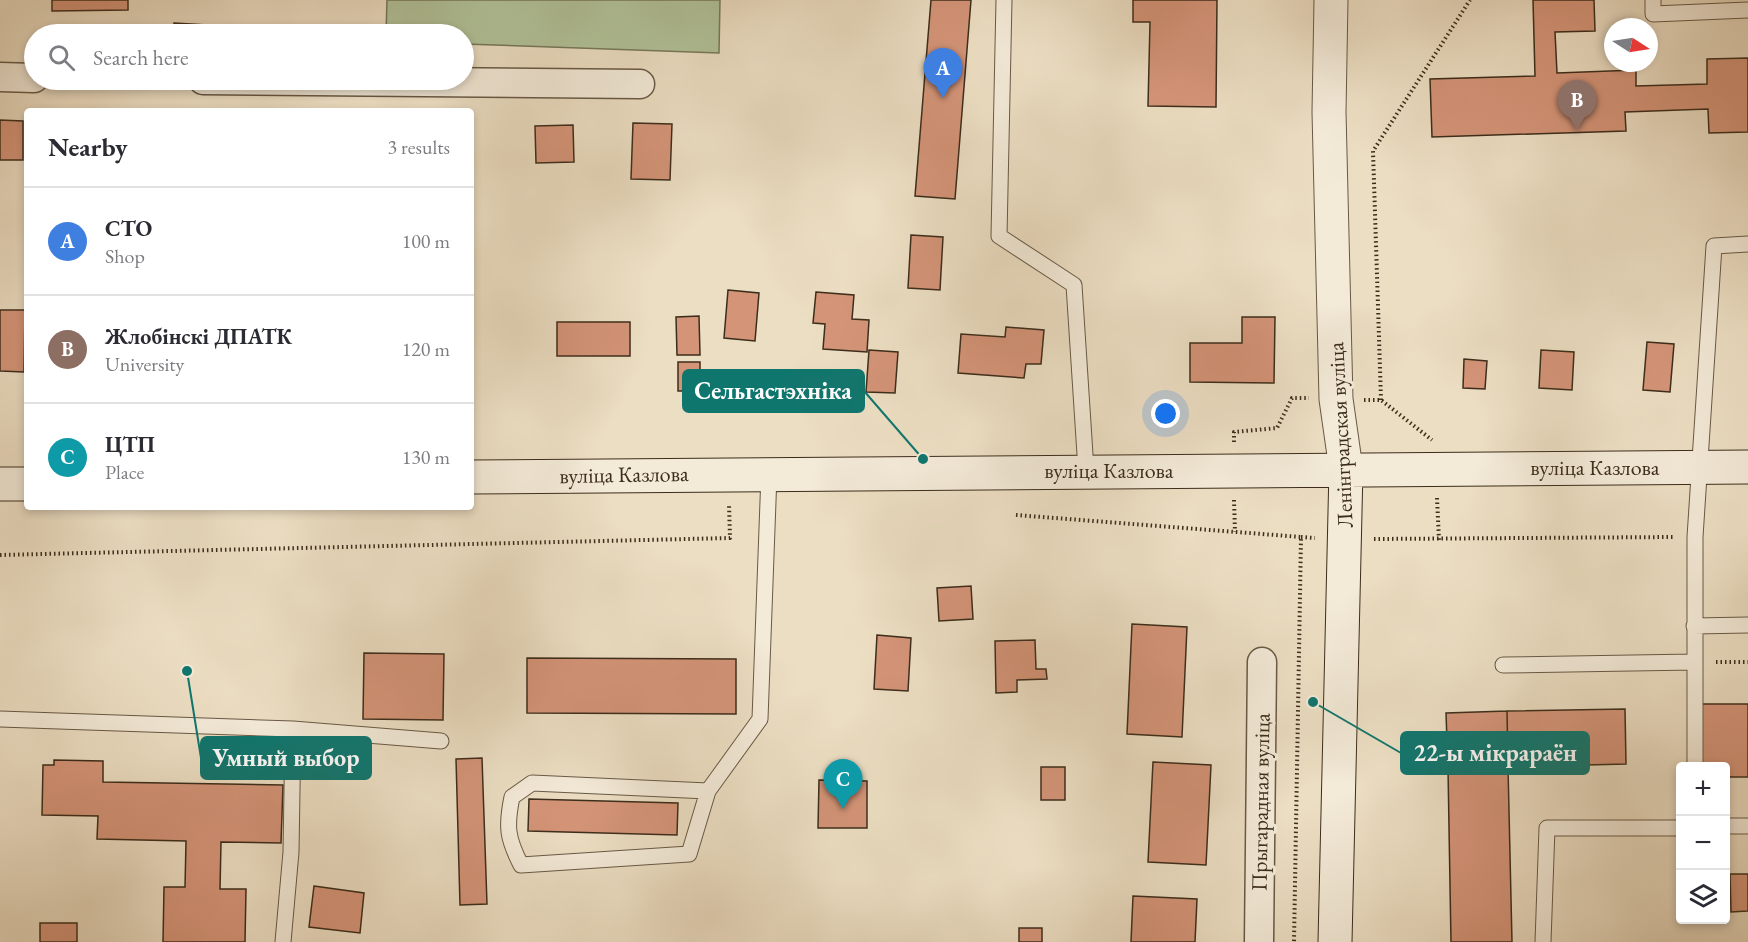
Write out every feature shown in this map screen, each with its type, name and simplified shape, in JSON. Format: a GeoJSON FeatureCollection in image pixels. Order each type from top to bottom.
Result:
{"type":"FeatureCollection","features":[{"type":"Feature","properties":{"kind":"main road","name":"Ленінградская вуліца"},"geometry":{"type":"LineString","coordinates":[[1331,0],[1329,112],[1336,399],[1346,469],[1335,942]]}},
{"type":"Feature","properties":{"kind":"main road","name":"вуліца Казлова"},"geometry":{"type":"LineString","coordinates":[[474,477],[1346,469],[1434,453],[1700,467],[1748,466]]}},
{"type":"Feature","properties":{"kind":"main road"},"geometry":{"type":"LineString","coordinates":[[0,484],[24,483]]}},
{"type":"Feature","properties":{"kind":"street"},"geometry":{"type":"LineString","coordinates":[[0,77],[24,78]]}},
{"type":"Feature","properties":{"kind":"street"},"geometry":{"type":"LineString","coordinates":[[474,82],[640,84]]}},
{"type":"Feature","properties":{"kind":"street","name":"Прыгарадная вуліца"},"geometry":{"type":"LineString","coordinates":[[1259,942],[1262,662]]}},
{"type":"Feature","properties":{"kind":"lane"},"geometry":{"type":"LineString","coordinates":[[1004,0],[999,236],[1074,285],[1086,470]]}},
{"type":"Feature","properties":{"kind":"lane"},"geometry":{"type":"LineString","coordinates":[[1653,0],[1653,14],[1748,10]]}},
{"type":"Feature","properties":{"kind":"lane"},"geometry":{"type":"LineString","coordinates":[[1695,762],[1695,537],[1714,246],[1748,244]]}},
{"type":"Feature","properties":{"kind":"lane"},"geometry":{"type":"LineString","coordinates":[[708,791],[532,783],[512,797],[507,821],[510,844],[521,865],[689,854],[708,791],[760,720],[769,474]]}},
{"type":"Feature","properties":{"kind":"lane"},"geometry":{"type":"LineString","coordinates":[[1694,626],[1748,626]]}},
{"type":"Feature","properties":{"kind":"lane"},"geometry":{"type":"LineString","coordinates":[[1503,665],[1694,662]]}},
{"type":"Feature","properties":{"kind":"lane"},"geometry":{"type":"LineString","coordinates":[[0,719],[293,729],[441,741]]}},
{"type":"Feature","properties":{"kind":"lane"},"geometry":{"type":"LineString","coordinates":[[283,942],[291,852],[293,729]]}},
{"type":"Feature","properties":{"kind":"lane"},"geometry":{"type":"LineString","coordinates":[[1730,826],[1748,826]]}},
{"type":"Feature","properties":{"kind":"lane"},"geometry":{"type":"LineString","coordinates":[[1543,942],[1547,828],[1676,828]]}},
{"type":"Feature","properties":{"kind":"path"},"geometry":{"type":"LineString","coordinates":[[1470,0],[1373,151],[1382,400],[1434,453],[1439,540],[1695,537]]}},
{"type":"Feature","properties":{"kind":"path"},"geometry":{"type":"LineString","coordinates":[[1234,432],[1277,428],[1292,398]]}},
{"type":"Feature","properties":{"kind":"path"},"geometry":{"type":"LineString","coordinates":[[0,555],[730,538]]}},
{"type":"Feature","properties":{"kind":"path"},"geometry":{"type":"LineString","coordinates":[[1694,662],[1748,662]]}},
{"type":"Feature","properties":{"kind":"green space"},"geometry":{"type":"Polygon","coordinates":[[[387,0],[720,0],[719,53],[474,44],[474,24],[386,24],[387,0]]]}},
{"type":"Feature","properties":{"kind":"building"},"geometry":{"type":"Polygon","coordinates":[[[52,0],[128,0],[128,10],[52,11],[52,0]]]}},
{"type":"Feature","properties":{"kind":"building"},"geometry":{"type":"Polygon","coordinates":[[[931,0],[971,0],[955,199],[915,196],[931,0]]]}},
{"type":"Feature","properties":{"kind":"building"},"geometry":{"type":"Polygon","coordinates":[[[1133,0],[1217,0],[1216,107],[1148,106],[1150,22],[1133,22],[1133,0]]]}},
{"type":"Feature","properties":{"kind":"building"},"geometry":{"type":"Polygon","coordinates":[[[1533,0],[1594,0],[1595,31],[1555,32],[1557,73],[1636,72],[1636,86],[1707,84],[1707,59],[1748,58],[1748,132],[1709,133],[1708,109],[1625,112],[1626,131],[1432,137],[1430,79],[1535,76],[1533,0]]]}},
{"type":"Feature","properties":{"kind":"building"},"geometry":{"type":"Polygon","coordinates":[[[0,120],[23,121],[23,160],[0,160],[0,120]]]}},
{"type":"Feature","properties":{"kind":"building"},"geometry":{"type":"Polygon","coordinates":[[[633,123],[672,124],[670,180],[631,179],[633,123]]]}},
{"type":"Feature","properties":{"kind":"building"},"geometry":{"type":"Polygon","coordinates":[[[573,125],[574,162],[536,163],[535,126],[573,125]]]}},
{"type":"Feature","properties":{"kind":"building"},"geometry":{"type":"Polygon","coordinates":[[[911,235],[943,237],[940,290],[908,288],[911,235]]]}},
{"type":"Feature","properties":{"kind":"building"},"geometry":{"type":"Polygon","coordinates":[[[728,290],[759,293],[755,341],[724,338],[728,290]]]}},
{"type":"Feature","properties":{"kind":"building"},"geometry":{"type":"Polygon","coordinates":[[[816,292],[854,295],[852,319],[869,320],[867,352],[823,349],[825,324],[813,323],[816,292]]]}},
{"type":"Feature","properties":{"kind":"building"},"geometry":{"type":"Polygon","coordinates":[[[0,310],[24,310],[24,372],[0,371],[0,310]]]}},
{"type":"Feature","properties":{"kind":"building"},"geometry":{"type":"Polygon","coordinates":[[[699,316],[700,355],[677,355],[676,317],[699,316]]]}},
{"type":"Feature","properties":{"kind":"building"},"geometry":{"type":"Polygon","coordinates":[[[1242,317],[1275,317],[1274,383],[1190,382],[1190,343],[1242,343],[1242,317]]]}},
{"type":"Feature","properties":{"kind":"building"},"geometry":{"type":"Polygon","coordinates":[[[557,322],[630,322],[630,356],[557,356],[557,322]]]}},
{"type":"Feature","properties":{"kind":"building"},"geometry":{"type":"Polygon","coordinates":[[[1006,327],[1044,330],[1041,364],[1026,364],[1024,378],[958,373],[961,334],[1005,337],[1006,327]]]}},
{"type":"Feature","properties":{"kind":"building"},"geometry":{"type":"Polygon","coordinates":[[[1647,342],[1674,344],[1670,392],[1643,390],[1647,342]]]}},
{"type":"Feature","properties":{"kind":"building"},"geometry":{"type":"Polygon","coordinates":[[[869,350],[898,352],[895,393],[866,392],[869,350]]]}},
{"type":"Feature","properties":{"kind":"building"},"geometry":{"type":"Polygon","coordinates":[[[1541,350],[1574,352],[1572,390],[1539,388],[1541,350]]]}},
{"type":"Feature","properties":{"kind":"building"},"geometry":{"type":"Polygon","coordinates":[[[1464,359],[1487,361],[1485,389],[1463,388],[1464,359]]]}},
{"type":"Feature","properties":{"kind":"building"},"geometry":{"type":"Polygon","coordinates":[[[678,362],[700,362],[700,391],[678,391],[678,362]]]}},
{"type":"Feature","properties":{"kind":"building"},"geometry":{"type":"Polygon","coordinates":[[[971,586],[973,619],[939,621],[937,588],[971,586]]]}},
{"type":"Feature","properties":{"kind":"building"},"geometry":{"type":"Polygon","coordinates":[[[1132,624],[1187,627],[1182,737],[1127,734],[1132,624]]]}},
{"type":"Feature","properties":{"kind":"building"},"geometry":{"type":"Polygon","coordinates":[[[877,635],[911,638],[908,691],[874,689],[877,635]]]}},
{"type":"Feature","properties":{"kind":"building"},"geometry":{"type":"Polygon","coordinates":[[[1035,640],[1036,669],[1046,669],[1047,679],[1017,680],[1017,692],[996,693],[995,641],[1035,640]]]}},
{"type":"Feature","properties":{"kind":"building"},"geometry":{"type":"Polygon","coordinates":[[[364,653],[444,654],[443,720],[363,719],[364,653]]]}},
{"type":"Feature","properties":{"kind":"building"},"geometry":{"type":"Polygon","coordinates":[[[527,658],[736,659],[736,714],[527,713],[527,658]]]}},
{"type":"Feature","properties":{"kind":"building"},"geometry":{"type":"Polygon","coordinates":[[[1700,704],[1748,704],[1748,777],[1730,777],[1730,762],[1700,762],[1700,704]]]}},
{"type":"Feature","properties":{"kind":"building"},"geometry":{"type":"Polygon","coordinates":[[[1625,709],[1626,764],[1508,767],[1507,711],[1625,709]]]}},
{"type":"Feature","properties":{"kind":"building"},"geometry":{"type":"Polygon","coordinates":[[[1507,711],[1508,767],[1448,769],[1446,713],[1507,711]]]}},
{"type":"Feature","properties":{"kind":"building"},"geometry":{"type":"Polygon","coordinates":[[[482,758],[487,904],[460,905],[456,759],[482,758]]]}},
{"type":"Feature","properties":{"kind":"building"},"geometry":{"type":"Polygon","coordinates":[[[54,760],[103,761],[103,782],[283,785],[281,843],[221,842],[220,889],[246,889],[245,942],[163,942],[164,887],[185,887],[186,841],[97,839],[98,816],[42,815],[43,765],[54,765],[54,760]]]}},
{"type":"Feature","properties":{"kind":"building"},"geometry":{"type":"Polygon","coordinates":[[[1153,762],[1211,765],[1206,865],[1148,862],[1153,762]]]}},
{"type":"Feature","properties":{"kind":"building"},"geometry":{"type":"Polygon","coordinates":[[[1041,767],[1065,767],[1065,800],[1041,800],[1041,767]]]}},
{"type":"Feature","properties":{"kind":"building"},"geometry":{"type":"Polygon","coordinates":[[[1508,767],[1512,942],[1451,942],[1448,769],[1508,767]]]}},
{"type":"Feature","properties":{"kind":"building"},"geometry":{"type":"Polygon","coordinates":[[[819,780],[867,781],[867,828],[818,828],[819,780]]]}},
{"type":"Feature","properties":{"kind":"building"},"geometry":{"type":"Polygon","coordinates":[[[529,799],[678,803],[677,835],[528,831],[529,799]]]}},
{"type":"Feature","properties":{"kind":"building"},"geometry":{"type":"Polygon","coordinates":[[[1730,874],[1748,874],[1748,911],[1731,912],[1730,874]]]}},
{"type":"Feature","properties":{"kind":"building"},"geometry":{"type":"Polygon","coordinates":[[[314,886],[364,893],[360,933],[309,927],[314,886]]]}},
{"type":"Feature","properties":{"kind":"building"},"geometry":{"type":"Polygon","coordinates":[[[1133,896],[1197,899],[1195,942],[1131,942],[1133,896]]]}},
{"type":"Feature","properties":{"kind":"building"},"geometry":{"type":"Polygon","coordinates":[[[40,923],[77,923],[77,942],[40,942],[40,923]]]}},
{"type":"Feature","properties":{"kind":"building"},"geometry":{"type":"Polygon","coordinates":[[[1019,928],[1042,928],[1042,942],[1019,942],[1019,928]]]}},
{"type":"Feature","properties":{"kind":"place","name":"СТО"},"geometry":{"type":"Point","coordinates":[943,98]}},
{"type":"Feature","properties":{"kind":"place","name":"Жлобінскі ДПАТК"},"geometry":{"type":"Point","coordinates":[1577,130]}},
{"type":"Feature","properties":{"kind":"place","name":"Сельгастэхніка"},"geometry":{"type":"Point","coordinates":[923,459]}},
{"type":"Feature","properties":{"kind":"place","name":"Умный выбор"},"geometry":{"type":"Point","coordinates":[187,671]}},
{"type":"Feature","properties":{"kind":"place","name":"22-ы мікрараён"},"geometry":{"type":"Point","coordinates":[1313,702]}},
{"type":"Feature","properties":{"kind":"place","name":"ЦТП"},"geometry":{"type":"Point","coordinates":[843,809]}}]}
